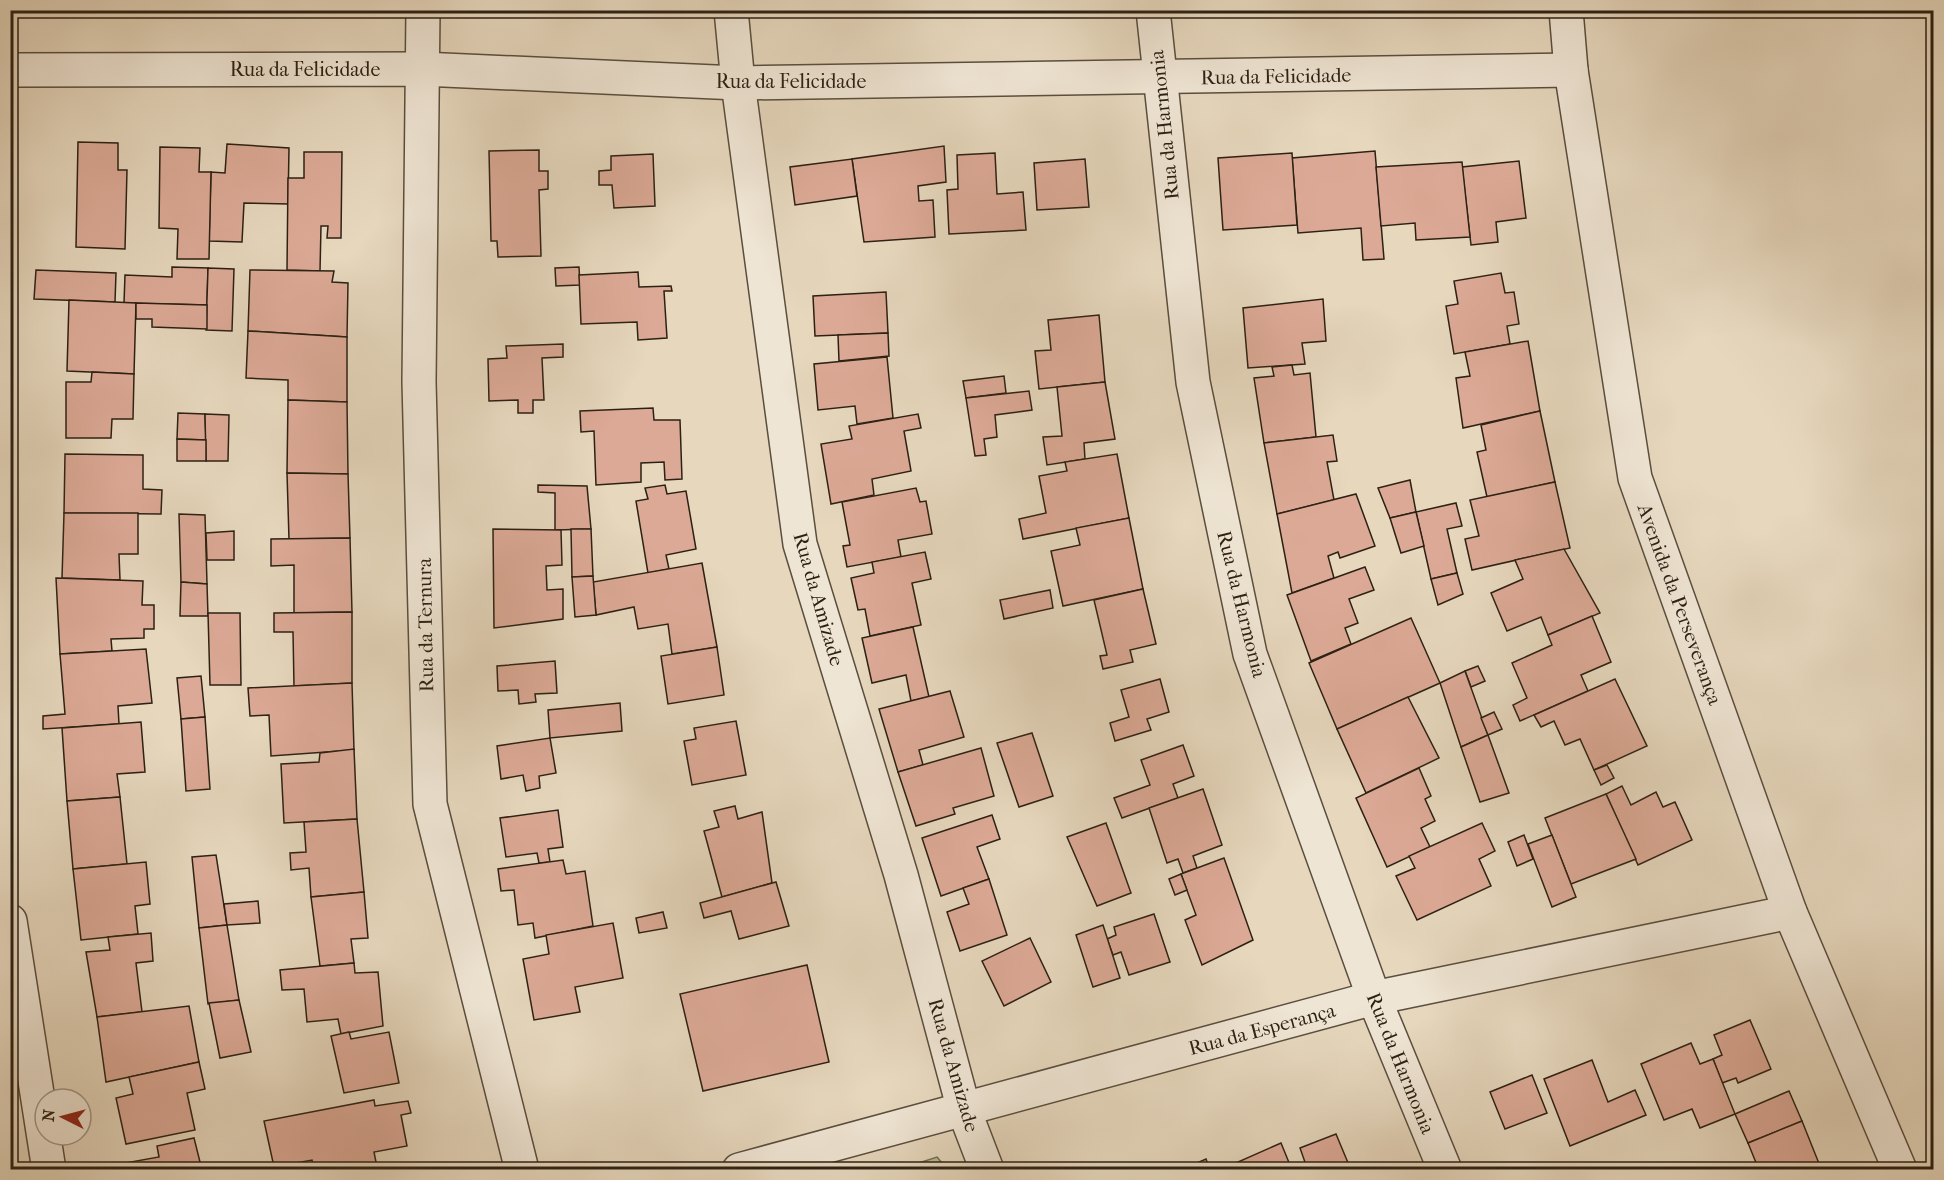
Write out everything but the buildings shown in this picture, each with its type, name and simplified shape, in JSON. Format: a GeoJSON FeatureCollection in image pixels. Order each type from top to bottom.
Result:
{"type":"FeatureCollection","features":[{"type":"Feature","properties":{"kind":"street","name":"Rua da Ternura"},"geometry":{"type":"LineString","coordinates":[[423,10],[419,382],[430,804],[522,1170]]}},
{"type":"Feature","properties":{"kind":"street","name":"Rua da Amizade"},"geometry":{"type":"LineString","coordinates":[[731,10],[738,83],[800,544],[901,875],[964,1110],[987,1170]]}},
{"type":"Feature","properties":{"kind":"street","name":"Rua da Harmonia"},"geometry":{"type":"LineString","coordinates":[[1153,10],[1158,78],[1193,382],[1250,654],[1374,998],[1445,1170]]}},
{"type":"Feature","properties":{"kind":"street","name":"Avenida da Perseverança"},"geometry":{"type":"LineString","coordinates":[[1566,10],[1571,70],[1635,478],[1790,912],[1900,1170]]}},
{"type":"Feature","properties":{"kind":"street","name":"Rua da Felicidade"},"geometry":{"type":"LineString","coordinates":[[10,70],[422,69],[738,83],[1571,70]]}},
{"type":"Feature","properties":{"kind":"street","name":"Rua da Esperança"},"geometry":{"type":"LineString","coordinates":[[739,1170],[1374,998],[1790,912]]}},
{"type":"Feature","properties":{"kind":"street"},"geometry":{"type":"LineString","coordinates":[[10,921],[49,1170]]}},
{"type":"Feature","properties":{"kind":"green space"},"geometry":{"type":"Polygon","coordinates":[[[937,1157],[947,1169],[900,1169],[937,1157]]]}}]}
